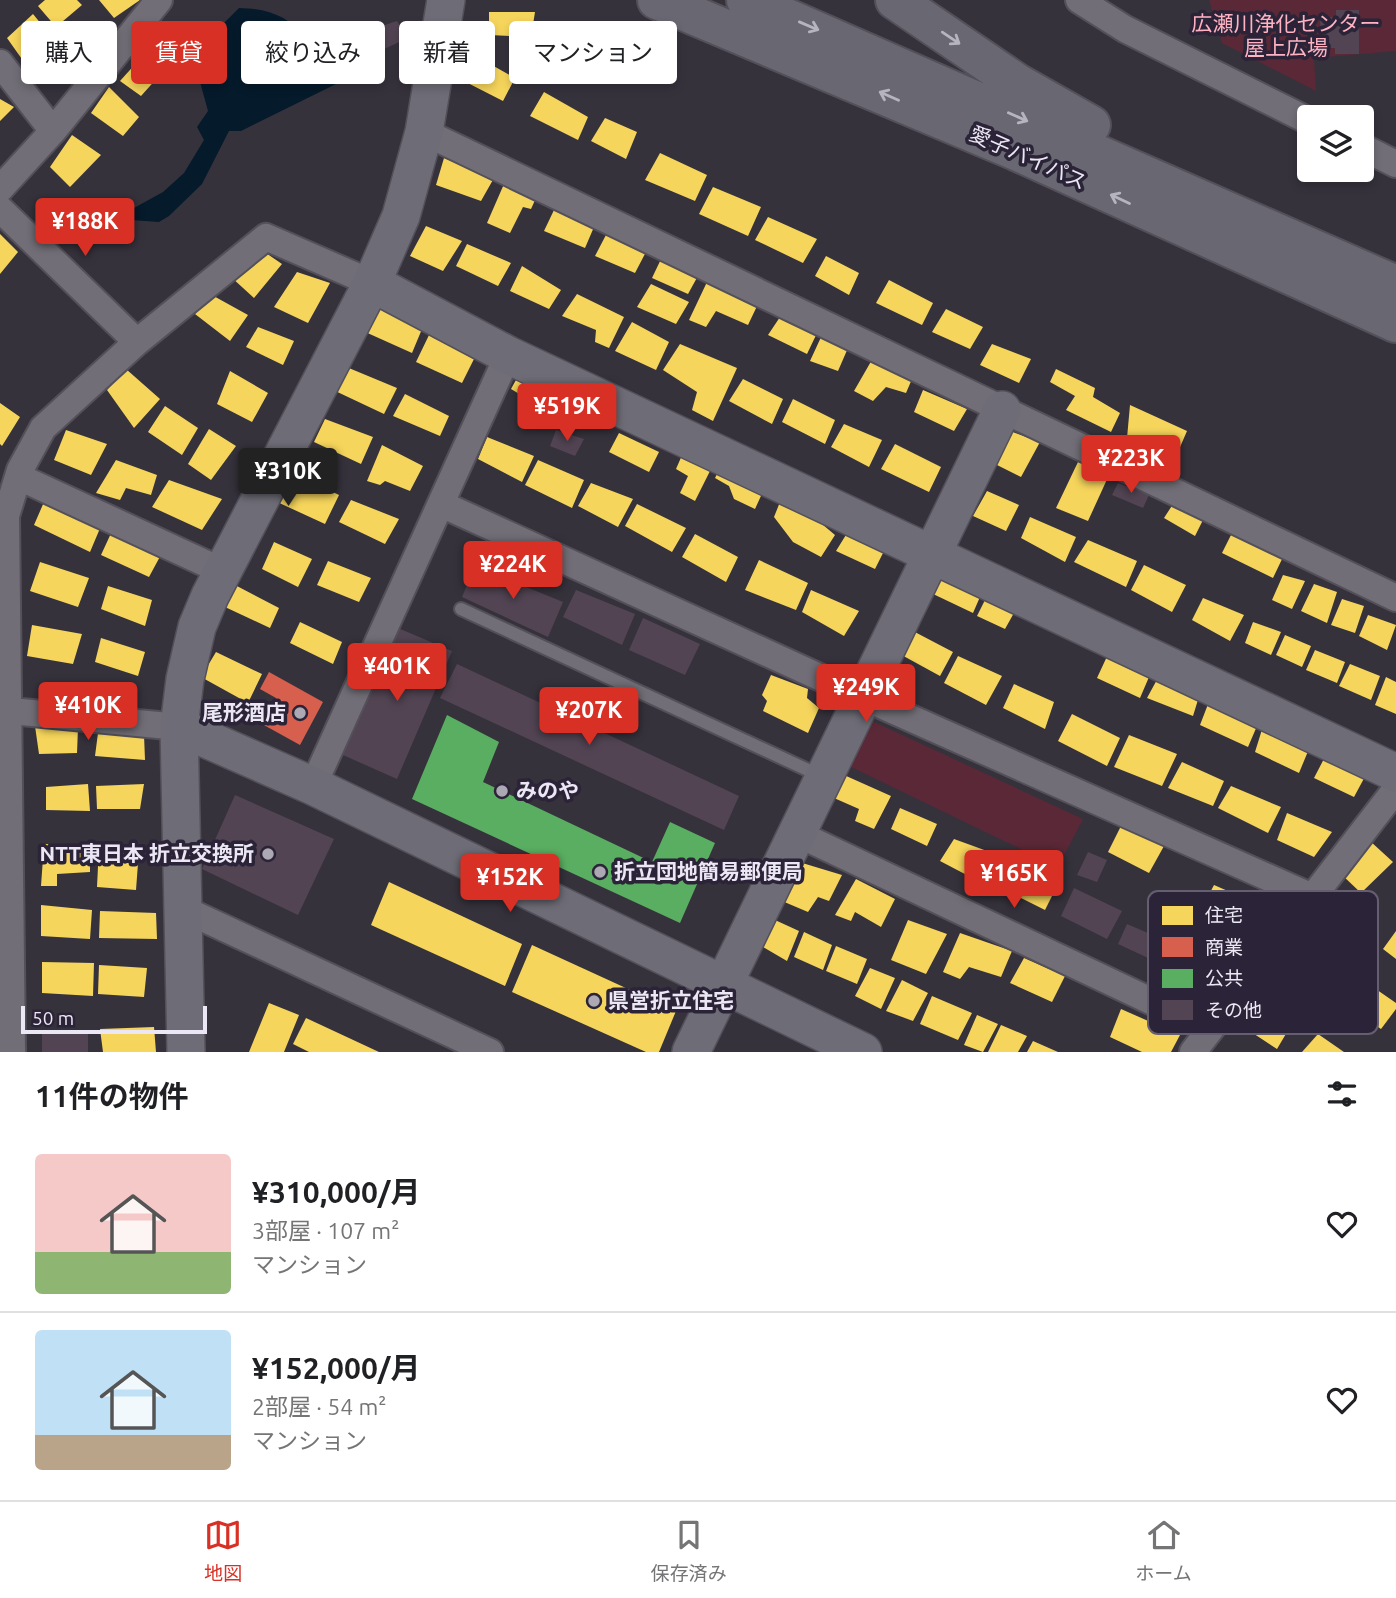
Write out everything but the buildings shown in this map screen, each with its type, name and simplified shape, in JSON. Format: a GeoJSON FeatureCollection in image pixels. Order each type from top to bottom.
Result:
{"type":"FeatureCollection","features":[{"type":"Feature","properties":{"kind":"highway","name":"愛子バイパス"},"geometry":{"type":"LineString","coordinates":[[657,0],[847,78],[1396,323]]}},
{"type":"Feature","properties":{"kind":"highway","name":"愛子バイパス"},"geometry":{"type":"LineString","coordinates":[[746,0],[860,47],[1396,285]]}},
{"type":"Feature","properties":{"kind":"highway"},"geometry":{"type":"LineString","coordinates":[[895,0],[1017,83],[1126,146],[1396,274]]}},
{"type":"Feature","properties":{"kind":"highway"},"geometry":{"type":"LineString","coordinates":[[1182,227],[1286,286],[1396,337]]}},
{"type":"Feature","properties":{"kind":"street"},"geometry":{"type":"LineString","coordinates":[[0,189],[53,131],[159,0]]}},
{"type":"Feature","properties":{"kind":"street"},"geometry":{"type":"LineString","coordinates":[[186,1052],[179,727],[185,679],[197,627],[222,571],[372,283],[401,216],[424,131],[446,0]]}},
{"type":"Feature","properties":{"kind":"street"},"geometry":{"type":"LineString","coordinates":[[1079,0],[1125,29],[1297,115]]}},
{"type":"Feature","properties":{"kind":"street"},"geometry":{"type":"LineString","coordinates":[[0,63],[53,131]]}},
{"type":"Feature","properties":{"kind":"street"},"geometry":{"type":"LineString","coordinates":[[424,131],[1396,598]]}},
{"type":"Feature","properties":{"kind":"street"},"geometry":{"type":"LineString","coordinates":[[1374,153],[1396,164]]}},
{"type":"Feature","properties":{"kind":"street"},"geometry":{"type":"LineString","coordinates":[[0,209],[137,342]]}},
{"type":"Feature","properties":{"kind":"street"},"geometry":{"type":"LineString","coordinates":[[12,1052],[3,710],[6,516],[20,470],[43,428],[137,342],[266,237],[372,283],[508,355],[932,552],[1396,773]]}},
{"type":"Feature","properties":{"kind":"street"},"geometry":{"type":"LineString","coordinates":[[313,786],[508,355]]}},
{"type":"Feature","properties":{"kind":"street"},"geometry":{"type":"LineString","coordinates":[[691,1052],[1002,410]]}},
{"type":"Feature","properties":{"kind":"street"},"geometry":{"type":"LineString","coordinates":[[19,477],[222,571]]}},
{"type":"Feature","properties":{"kind":"street"},"geometry":{"type":"LineString","coordinates":[[442,504],[863,697],[1299,891]]}},
{"type":"Feature","properties":{"kind":"street"},"geometry":{"type":"LineString","coordinates":[[3,710],[179,727],[313,786],[863,1052]]}},
{"type":"Feature","properties":{"kind":"street"},"geometry":{"type":"LineString","coordinates":[[1317,891],[1396,789]]}},
{"type":"Feature","properties":{"kind":"street"},"geometry":{"type":"LineString","coordinates":[[798,834],[1148,1000]]}},
{"type":"Feature","properties":{"kind":"street"},"geometry":{"type":"LineString","coordinates":[[181,908],[490,1052]]}},
{"type":"Feature","properties":{"kind":"street"},"geometry":{"type":"LineString","coordinates":[[1193,1052],[1206,1034]]}},
{"type":"Feature","properties":{"kind":"lane"},"geometry":{"type":"LineString","coordinates":[[461,610],[825,779]]}},
{"type":"Feature","properties":{"kind":"green space","name":"広瀬川浄化センター 屋上広場"},"geometry":{"type":"Polygon","coordinates":[[[1209,0],[1396,0],[1396,51],[1314,58],[1316,91],[1222,43],[1209,0]]]}},
{"type":"Feature","properties":{"kind":"green space"},"geometry":{"type":"Polygon","coordinates":[[[872,721],[1083,819],[1058,867],[851,767],[872,721]]]}},
{"type":"Feature","properties":{"kind":"water"},"geometry":{"type":"Polygon","coordinates":[[[239,8],[275,14],[288,21],[241,21],[241,84],[336,84],[241,131],[229,131],[202,184],[169,216],[159,222],[131,220],[134,208],[163,192],[184,173],[204,140],[197,127],[208,111],[201,84],[227,84],[226,21],[239,8]]]}},
{"type":"Feature","properties":{"kind":"place","name":"尾形酒店"},"geometry":{"type":"Point","coordinates":[300,713]}},
{"type":"Feature","properties":{"kind":"place","name":"みのや"},"geometry":{"type":"Point","coordinates":[502,791]}},
{"type":"Feature","properties":{"kind":"place","name":"NTT東日本 折立交換所"},"geometry":{"type":"Point","coordinates":[268,854]}},
{"type":"Feature","properties":{"kind":"place","name":"折立団地簡易郵便局"},"geometry":{"type":"Point","coordinates":[600,872]}},
{"type":"Feature","properties":{"kind":"place","name":"県営折立住宅"},"geometry":{"type":"Point","coordinates":[594,1001]}}]}
